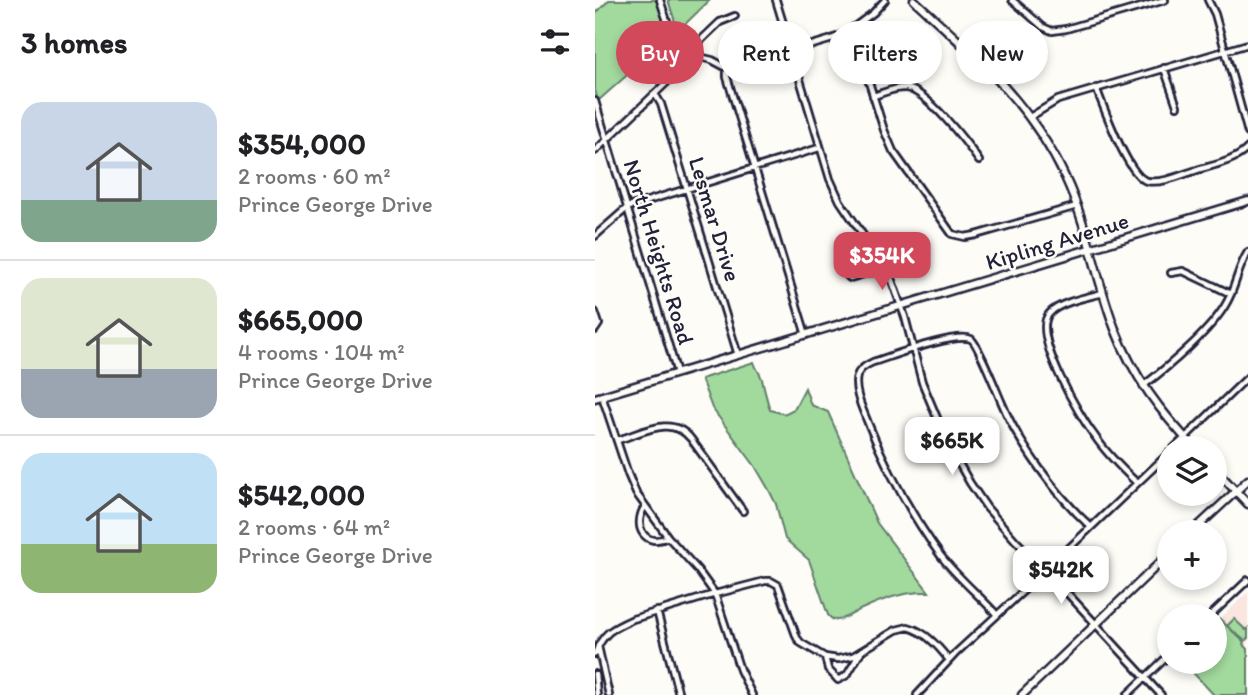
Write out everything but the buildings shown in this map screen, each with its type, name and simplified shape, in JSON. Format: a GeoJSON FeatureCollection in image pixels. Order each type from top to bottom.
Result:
{"type":"FeatureCollection","features":[{"type":"Feature","properties":{"kind":"street"},"geometry":{"type":"LineString","coordinates":[[660,0],[667,21]]}},
{"type":"Feature","properties":{"kind":"street"},"geometry":{"type":"LineString","coordinates":[[776,0],[783,21]]}},
{"type":"Feature","properties":{"kind":"street"},"geometry":{"type":"LineString","coordinates":[[862,21],[885,0]]}},
{"type":"Feature","properties":{"kind":"street"},"geometry":{"type":"LineString","coordinates":[[914,0],[983,64],[1030,117],[1059,165],[1077,206],[1123,348],[1156,405],[1183,436]]}},
{"type":"Feature","properties":{"kind":"street"},"geometry":{"type":"LineString","coordinates":[[1012,0],[1039,24],[1052,31],[1164,0]]}},
{"type":"Feature","properties":{"kind":"street"},"geometry":{"type":"LineString","coordinates":[[1208,0],[1215,14],[1248,133]]}},
{"type":"Feature","properties":{"kind":"street"},"geometry":{"type":"LineString","coordinates":[[704,37],[720,22],[734,16]]}},
{"type":"Feature","properties":{"kind":"street"},"geometry":{"type":"LineString","coordinates":[[1030,117],[1058,100],[1248,44]]}},
{"type":"Feature","properties":{"kind":"street"},"geometry":{"type":"LineString","coordinates":[[1164,68],[1177,106]]}},
{"type":"Feature","properties":{"kind":"street"},"geometry":{"type":"LineString","coordinates":[[595,151],[665,84]]}},
{"type":"Feature","properties":{"kind":"street"},"geometry":{"type":"LineString","coordinates":[[729,84],[806,335]]}},
{"type":"Feature","properties":{"kind":"street"},"geometry":{"type":"LineString","coordinates":[[801,84],[819,148],[835,192],[890,275],[922,382],[948,444],[970,483],[1016,541],[1161,695]]}},
{"type":"Feature","properties":{"kind":"street"},"geometry":{"type":"LineString","coordinates":[[869,84],[893,151],[952,234],[965,237],[976,235],[1077,206]]}},
{"type":"Feature","properties":{"kind":"street"},"geometry":{"type":"LineString","coordinates":[[1096,88],[1119,144],[1135,172],[1143,179],[1154,181],[1194,171],[1234,159],[1248,148]]}},
{"type":"Feature","properties":{"kind":"street"},"geometry":{"type":"LineString","coordinates":[[873,96],[897,89],[914,91],[940,113],[979,161]]}},
{"type":"Feature","properties":{"kind":"street","name":"Lesmar Drive"},"geometry":{"type":"LineString","coordinates":[[655,94],[661,104],[738,355]]}},
{"type":"Feature","properties":{"kind":"street","name":"North Heights Road"},"geometry":{"type":"LineString","coordinates":[[595,101],[677,373]]}},
{"type":"Feature","properties":{"kind":"street"},"geometry":{"type":"LineString","coordinates":[[603,128],[615,132]]}},
{"type":"Feature","properties":{"kind":"street"},"geometry":{"type":"LineString","coordinates":[[595,236],[628,207],[819,148]]}},
{"type":"Feature","properties":{"kind":"street","name":"Kipling Avenue"},"geometry":{"type":"LineString","coordinates":[[599,397],[1248,201]]}},
{"type":"Feature","properties":{"kind":"street"},"geometry":{"type":"LineString","coordinates":[[1143,386],[1223,310],[1248,253]]}},
{"type":"Feature","properties":{"kind":"street"},"geometry":{"type":"LineString","coordinates":[[877,255],[847,266],[846,275],[850,278],[885,268]]}},
{"type":"Feature","properties":{"kind":"street"},"geometry":{"type":"LineString","coordinates":[[1171,273],[1183,271],[1232,294]]}},
{"type":"Feature","properties":{"kind":"street"},"geometry":{"type":"LineString","coordinates":[[1103,293],[1056,308],[1046,319],[1045,331],[1053,359],[1079,413],[1101,446],[1137,483]]}},
{"type":"Feature","properties":{"kind":"street"},"geometry":{"type":"LineString","coordinates":[[595,312],[599,324],[595,330]]}},
{"type":"Feature","properties":{"kind":"street"},"geometry":{"type":"LineString","coordinates":[[997,615],[954,571],[900,492],[862,407],[857,377],[862,368],[873,362],[954,338],[970,339],[975,343],[1002,405],[1022,441],[1059,494],[1091,527]]}},
{"type":"Feature","properties":{"kind":"street"},"geometry":{"type":"LineString","coordinates":[[1187,436],[1248,377]]}},
{"type":"Feature","properties":{"kind":"street"},"geometry":{"type":"LineString","coordinates":[[599,397],[618,440],[636,493],[715,594],[740,670],[752,695]]}},
{"type":"Feature","properties":{"kind":"street"},"geometry":{"type":"LineString","coordinates":[[618,440],[664,426],[681,429],[743,511]]}},
{"type":"Feature","properties":{"kind":"street"},"geometry":{"type":"LineString","coordinates":[[917,695],[949,660],[1157,464]]}},
{"type":"Feature","properties":{"kind":"street"},"geometry":{"type":"LineString","coordinates":[[1205,520],[1248,480]]}},
{"type":"Feature","properties":{"kind":"street"},"geometry":{"type":"LineString","coordinates":[[1227,482],[1248,504]]}},
{"type":"Feature","properties":{"kind":"street"},"geometry":{"type":"LineString","coordinates":[[645,506],[641,512],[639,527],[643,535],[656,539],[668,537]]}},
{"type":"Feature","properties":{"kind":"street"},"geometry":{"type":"LineString","coordinates":[[1022,695],[1157,565]]}},
{"type":"Feature","properties":{"kind":"street"},"geometry":{"type":"LineString","coordinates":[[1223,604],[1248,580]]}},
{"type":"Feature","properties":{"kind":"street"},"geometry":{"type":"LineString","coordinates":[[595,654],[603,637],[615,627],[633,619],[761,581],[775,582],[781,590],[793,628],[801,643],[825,657],[838,659],[853,656],[896,630],[908,627],[924,634],[949,660]]}},
{"type":"Feature","properties":{"kind":"street"},"geometry":{"type":"LineString","coordinates":[[657,611],[679,695]]}},
{"type":"Feature","properties":{"kind":"street"},"geometry":{"type":"LineString","coordinates":[[598,646],[609,695]]}},
{"type":"Feature","properties":{"kind":"street"},"geometry":{"type":"LineString","coordinates":[[825,657],[828,669],[838,680],[847,675],[862,651]]}},
{"type":"Feature","properties":{"kind":"street"},"geometry":{"type":"LineString","coordinates":[[1127,695],[1157,666]]}},
{"type":"Feature","properties":{"kind":"street"},"geometry":{"type":"LineString","coordinates":[[595,674],[597,695]]}},
{"type":"Feature","properties":{"kind":"shaded area"},"geometry":{"type":"Polygon","coordinates":[[[1248,592],[1248,649],[1227,626],[1227,612],[1248,592]]]}},
{"type":"Feature","properties":{"kind":"green space"},"geometry":{"type":"Polygon","coordinates":[[[609,0],[657,0],[664,21],[616,21],[617,84],[598,101],[595,90],[595,14],[609,0]]]}},
{"type":"Feature","properties":{"kind":"green space"},"geometry":{"type":"Polygon","coordinates":[[[668,0],[710,0],[688,21],[675,21],[668,0]]]}},
{"type":"Feature","properties":{"kind":"green space"},"geometry":{"type":"Polygon","coordinates":[[[754,362],[762,379],[770,410],[784,414],[794,409],[805,388],[811,405],[828,412],[877,523],[929,592],[888,598],[838,620],[828,615],[809,560],[785,539],[776,504],[769,490],[755,466],[712,408],[701,379],[754,362]]]}},
{"type":"Feature","properties":{"kind":"green space"},"geometry":{"type":"Polygon","coordinates":[[[1234,619],[1246,630],[1248,628],[1248,638],[1245,641],[1227,626],[1234,619]]]}},
{"type":"Feature","properties":{"kind":"green space"},"geometry":{"type":"Polygon","coordinates":[[[1227,626],[1248,649],[1248,695],[1214,695],[1194,674],[1227,674],[1227,626]]]}}]}
